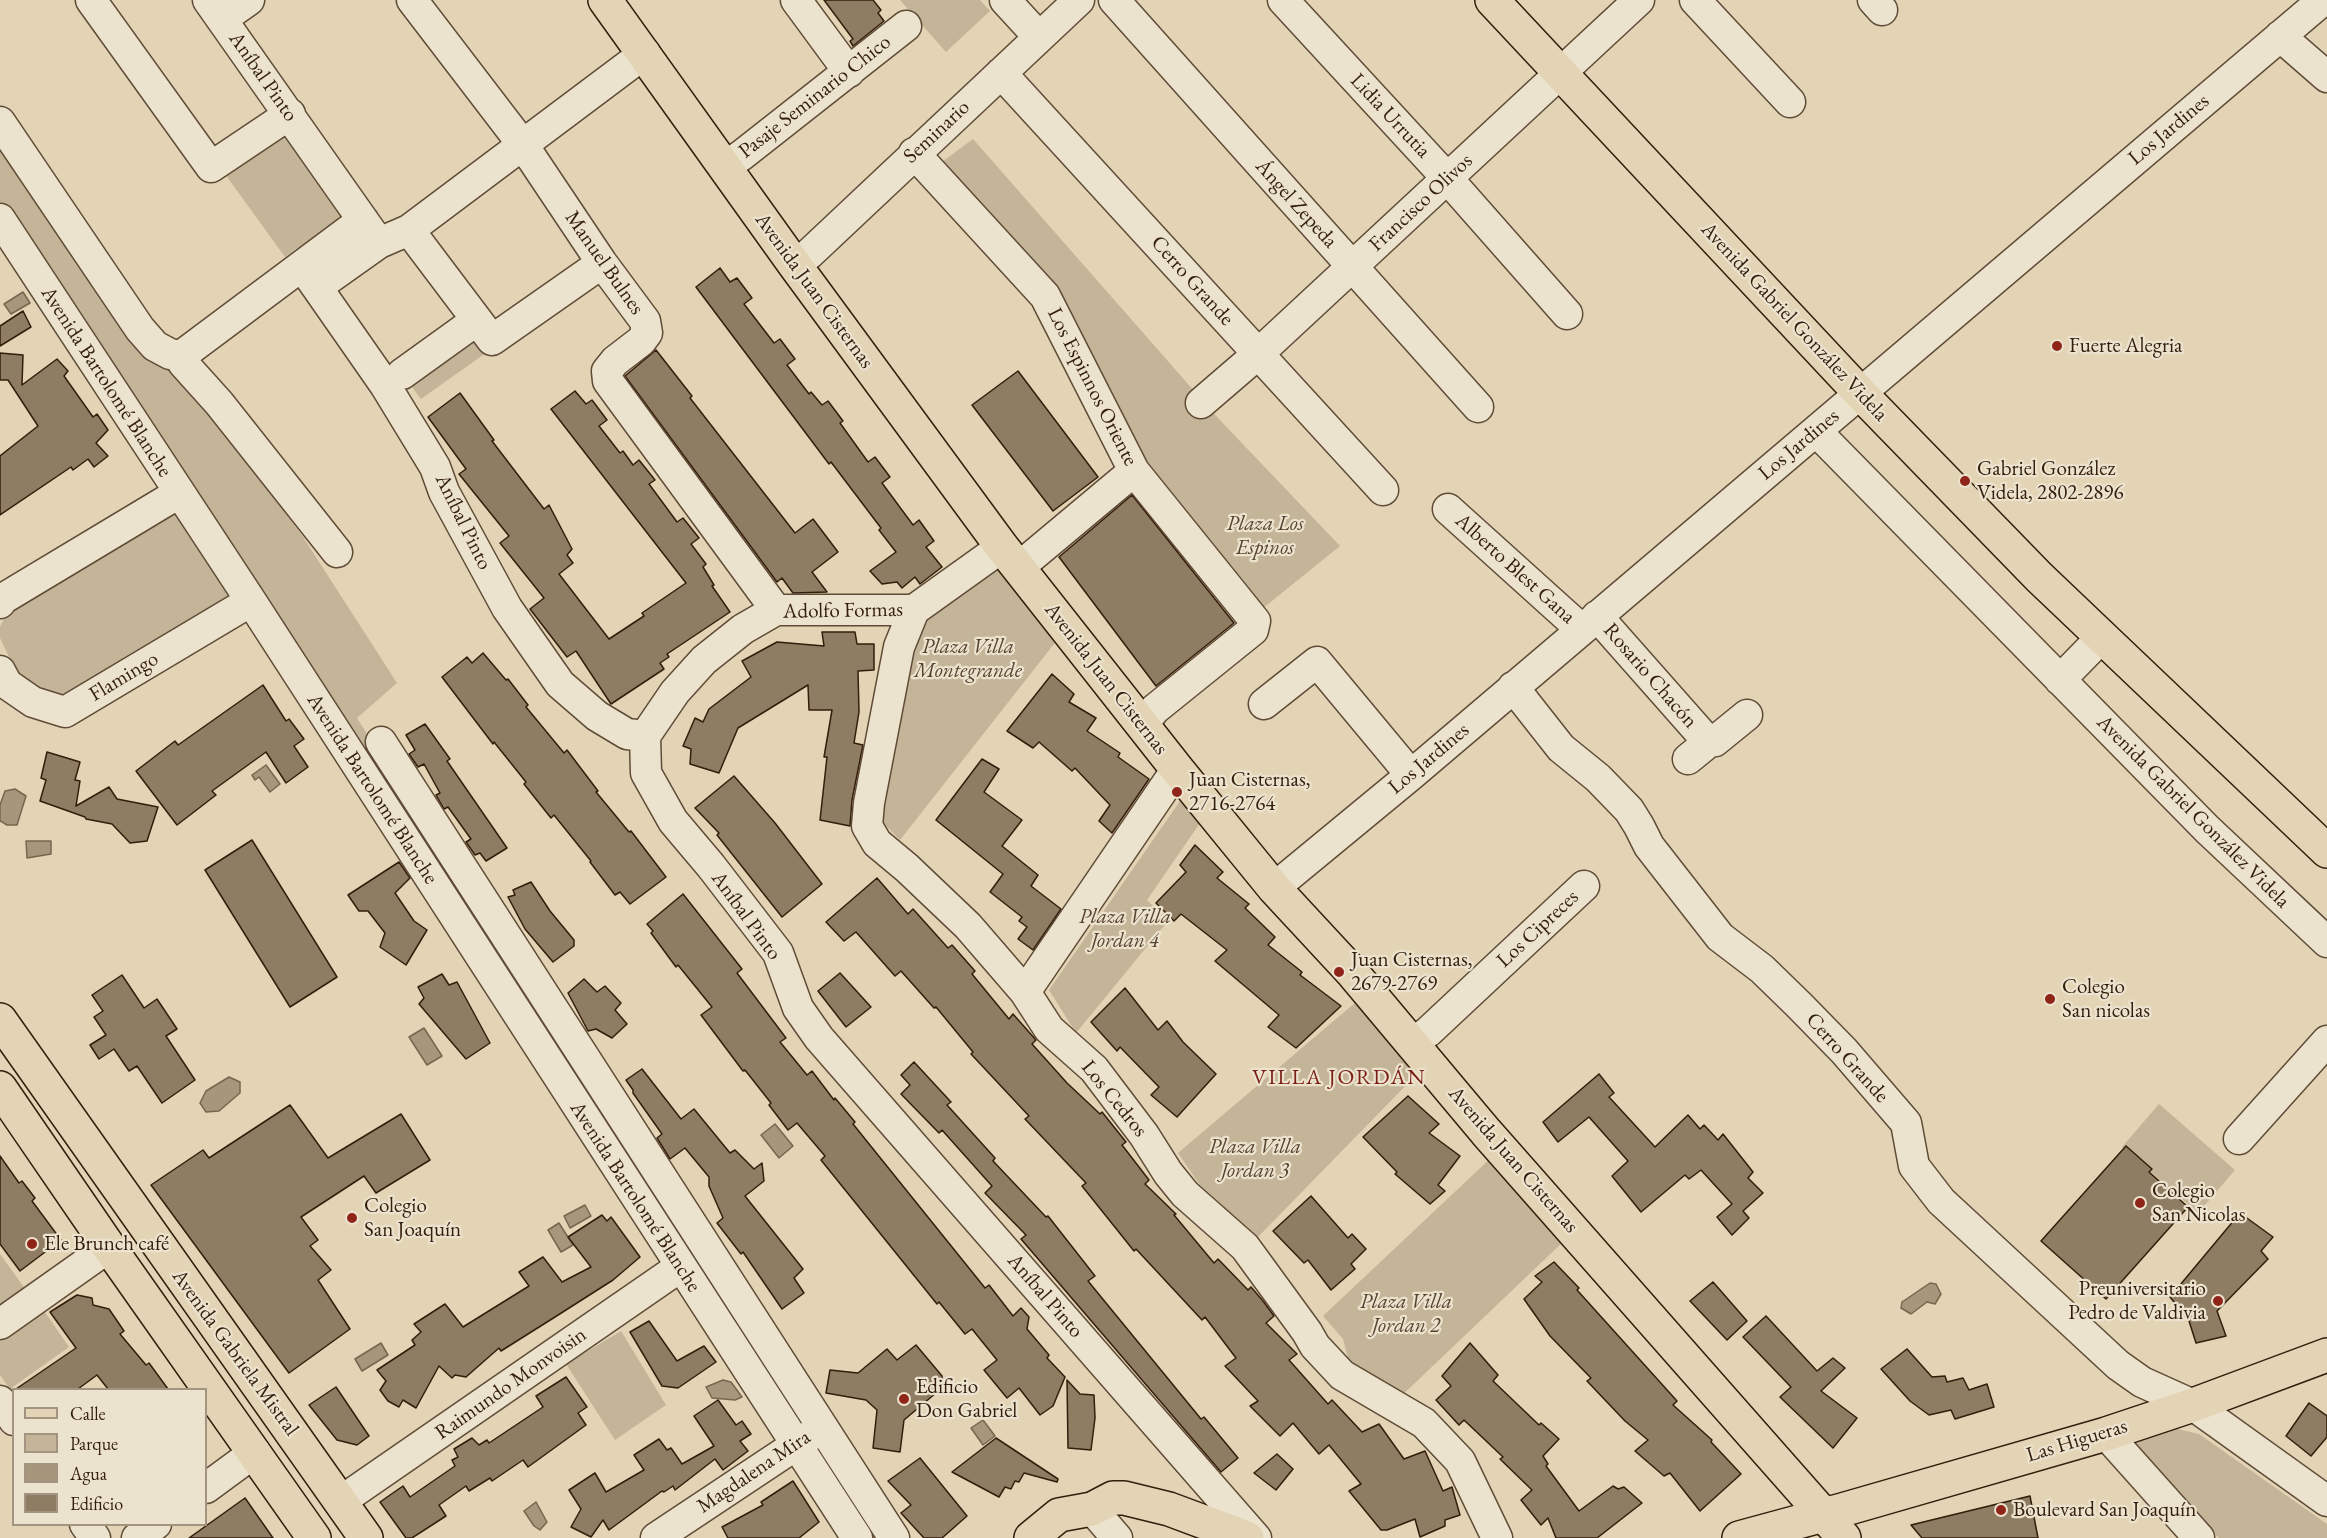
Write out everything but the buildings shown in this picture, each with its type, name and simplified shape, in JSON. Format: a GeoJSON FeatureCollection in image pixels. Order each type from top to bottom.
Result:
{"type":"FeatureCollection","features":[{"type":"Feature","properties":{"kind":"main road","name":"Avenida Juan Cisternas"},"geometry":{"type":"LineString","coordinates":[[605,0],[794,264],[1010,557],[1177,770],[1274,888],[1352,971],[1486,1131],[1834,1527]]}},
{"type":"Feature","properties":{"kind":"main road","name":"Avenida Gabriel González Videla"},"geometry":{"type":"LineString","coordinates":[[1492,0],[1861,394],[2039,577],[2327,851]]}},
{"type":"Feature","properties":{"kind":"main road","name":"Avenida Gabriela Mistral"},"geometry":{"type":"LineString","coordinates":[[0,1020],[366,1538]]}},
{"type":"Feature","properties":{"kind":"main road","name":"Avenida Gabriela Mistral"},"geometry":{"type":"LineString","coordinates":[[0,1088],[314,1538]]}},
{"type":"Feature","properties":{"kind":"main road","name":"Las Higueras"},"geometry":{"type":"LineString","coordinates":[[1739,1538],[1834,1527],[2193,1405],[2327,1355]]}},
{"type":"Feature","properties":{"kind":"main road"},"geometry":{"type":"LineString","coordinates":[[1031,1538],[1059,1515],[1092,1509],[1113,1498],[1124,1498],[1169,1509],[1247,1538]]}},
{"type":"Feature","properties":{"kind":"main road"},"geometry":{"type":"LineString","coordinates":[[1077,1538],[1092,1509]]}},
{"type":"Feature","properties":{"kind":"street"},"geometry":{"type":"LineString","coordinates":[[90,0],[211,167],[290,114]]}},
{"type":"Feature","properties":{"kind":"street"},"geometry":{"type":"LineString","coordinates":[[215,9],[249,0]]}},
{"type":"Feature","properties":{"kind":"street","name":"Manuel Bulnes"},"geometry":{"type":"LineString","coordinates":[[412,0],[523,145],[602,263],[645,321],[647,333],[642,341],[607,371],[608,381],[776,610]]}},
{"type":"Feature","properties":{"kind":"street"},"geometry":{"type":"LineString","coordinates":[[796,0],[849,72]]}},
{"type":"Feature","properties":{"kind":"street"},"geometry":{"type":"LineString","coordinates":[[1005,0],[1040,37]]}},
{"type":"Feature","properties":{"kind":"street","name":"Seminario"},"geometry":{"type":"LineString","coordinates":[[794,264],[809,254],[914,153],[1080,0]]}},
{"type":"Feature","properties":{"kind":"street","name":"Ángel Zepeda"},"geometry":{"type":"LineString","coordinates":[[1114,0],[1478,407]]}},
{"type":"Feature","properties":{"kind":"street","name":"Lidia Urrutia"},"geometry":{"type":"LineString","coordinates":[[1283,0],[1447,178],[1567,314]]}},
{"type":"Feature","properties":{"kind":"street","name":"Francisco Olivos"},"geometry":{"type":"LineString","coordinates":[[1201,403],[1258,354],[1639,0]]}},
{"type":"Feature","properties":{"kind":"street"},"geometry":{"type":"LineString","coordinates":[[1695,0],[1790,102]]}},
{"type":"Feature","properties":{"kind":"street","name":"Los Jardines"},"geometry":{"type":"LineString","coordinates":[[1274,888],[1861,394],[2280,36],[2305,5]]}},
{"type":"Feature","properties":{"kind":"street","name":"Aníbal Pinto"},"geometry":{"type":"LineString","coordinates":[[215,9],[371,232]]}},
{"type":"Feature","properties":{"kind":"street","name":"Pasaje Seminario Chico"},"geometry":{"type":"LineString","coordinates":[[724,167],[906,26]]}},
{"type":"Feature","properties":{"kind":"street"},"geometry":{"type":"LineString","coordinates":[[2280,36],[2327,77]]}},
{"type":"Feature","properties":{"kind":"street"},"geometry":{"type":"LineString","coordinates":[[0,122],[140,329],[155,346],[170,354],[181,356],[310,276],[371,232],[410,230],[645,53]]}},
{"type":"Feature","properties":{"kind":"street","name":"Cerro Grande"},"geometry":{"type":"LineString","coordinates":[[1001,73],[1383,489]]}},
{"type":"Feature","properties":{"kind":"street","name":"Los Espinnos Oriente"},"geometry":{"type":"LineString","coordinates":[[914,153],[1045,296],[1134,471],[1255,621],[1253,630],[1155,709],[1143,724]]}},
{"type":"Feature","properties":{"kind":"street","name":"Avenida Bartolomé Blanche"},"geometry":{"type":"LineString","coordinates":[[0,219],[251,601],[857,1538]]}},
{"type":"Feature","properties":{"kind":"street"},"geometry":{"type":"LineString","coordinates":[[410,230],[485,330]]}},
{"type":"Feature","properties":{"kind":"street"},"geometry":{"type":"LineString","coordinates":[[402,374],[485,330],[602,263]]}},
{"type":"Feature","properties":{"kind":"street","name":"Aníbal Pinto"},"geometry":{"type":"LineString","coordinates":[[310,276],[386,385],[435,466],[444,492],[507,608],[560,684],[597,716],[627,734],[645,736],[646,773],[673,821],[778,953],[798,1008],[819,1038],[1256,1538]]}},
{"type":"Feature","properties":{"kind":"street"},"geometry":{"type":"LineString","coordinates":[[181,356],[183,363],[219,403],[337,552]]}},
{"type":"Feature","properties":{"kind":"street","name":"Avenida Gabriel González Videla"},"geometry":{"type":"LineString","coordinates":[[1816,431],[2207,829],[2327,942]]}},
{"type":"Feature","properties":{"kind":"street","name":"Adolfo Formas"},"geometry":{"type":"LineString","coordinates":[[645,736],[675,692],[704,660],[742,629],[776,610],[914,610],[1010,557],[1134,471]]}},
{"type":"Feature","properties":{"kind":"street"},"geometry":{"type":"LineString","coordinates":[[0,603],[179,493]]}},
{"type":"Feature","properties":{"kind":"street","name":"Alberto Blest Gana"},"geometry":{"type":"LineString","coordinates":[[1448,509],[1589,622]]}},
{"type":"Feature","properties":{"kind":"street","name":"Flamingo"},"geometry":{"type":"LineString","coordinates":[[0,671],[7,684],[33,702],[65,712],[251,601]]}},
{"type":"Feature","properties":{"kind":"street","name":"Los Cedros"},"geometry":{"type":"LineString","coordinates":[[914,610],[899,647],[867,826],[877,843],[968,926],[1025,992],[1048,1029],[1094,1069],[1144,1135],[1179,1187],[1245,1247],[1315,1346],[1342,1375],[1424,1423],[1460,1461],[1497,1538]]}},
{"type":"Feature","properties":{"kind":"street","name":"Rosario Chacón"},"geometry":{"type":"LineString","coordinates":[[1589,622],[1695,748],[1715,741],[1747,715]]}},
{"type":"Feature","properties":{"kind":"street"},"geometry":{"type":"LineString","coordinates":[[2060,680],[2102,637]]}},
{"type":"Feature","properties":{"kind":"street"},"geometry":{"type":"LineString","coordinates":[[1264,704],[1317,662],[1411,775]]}},
{"type":"Feature","properties":{"kind":"street","name":"Cerro Grande"},"geometry":{"type":"LineString","coordinates":[[1513,687],[1561,748],[1598,778],[1629,810],[1648,846],[1720,938],[1762,969],[1799,1005],[1844,1051],[1906,1123],[1914,1166],[1941,1201],[2118,1365],[2142,1382],[2193,1405],[2327,1501]]}},
{"type":"Feature","properties":{"kind":"street","name":"Avenida Bartolomé Blanche"},"geometry":{"type":"LineString","coordinates":[[381,742],[894,1538]]}},
{"type":"Feature","properties":{"kind":"street"},"geometry":{"type":"LineString","coordinates":[[1025,992],[1177,770]]}},
{"type":"Feature","properties":{"kind":"street","name":"Los Cipreces"},"geometry":{"type":"LineString","coordinates":[[1412,1043],[1428,1032],[1584,886]]}},
{"type":"Feature","properties":{"kind":"street"},"geometry":{"type":"LineString","coordinates":[[2239,1139],[2327,1041]]}},
{"type":"Feature","properties":{"kind":"street"},"geometry":{"type":"LineString","coordinates":[[0,1324],[109,1247]]}},
{"type":"Feature","properties":{"kind":"street","name":"Raimundo Monvoisin"},"geometry":{"type":"LineString","coordinates":[[341,1501],[680,1267]]}},
{"type":"Feature","properties":{"kind":"street"},"geometry":{"type":"LineString","coordinates":[[741,1360],[767,1341]]}},
{"type":"Feature","properties":{"kind":"street"},"geometry":{"type":"LineString","coordinates":[[0,1401],[12,1417]]}},
{"type":"Feature","properties":{"kind":"street","name":"Magdalena Mira"},"geometry":{"type":"LineString","coordinates":[[656,1538],[823,1427]]}},
{"type":"Feature","properties":{"kind":"street"},"geometry":{"type":"LineString","coordinates":[[2106,1434],[2199,1538]]}},
{"type":"Feature","properties":{"kind":"street"},"geometry":{"type":"LineString","coordinates":[[207,1487],[255,1452]]}},
{"type":"Feature","properties":{"kind":"street"},"geometry":{"type":"LineString","coordinates":[[1092,1509],[1117,1538]]}},
{"type":"Feature","properties":{"kind":"street"},"geometry":{"type":"LineString","coordinates":[[138,1538],[153,1526]]}},
{"type":"Feature","properties":{"kind":"green space"},"geometry":{"type":"Polygon","coordinates":[[[900,0],[980,0],[990,11],[946,52],[900,0]]]}},
{"type":"Feature","properties":{"kind":"green space"},"geometry":{"type":"Polygon","coordinates":[[[289,130],[371,242],[318,280],[297,248],[285,257],[225,174],[289,130]]]}},
{"type":"Feature","properties":{"kind":"green space","name":"Plaza Los Espinos"},"geometry":{"type":"Polygon","coordinates":[[[973,139],[1217,417],[1340,546],[1262,609],[1145,464],[942,162],[973,139]]]}},
{"type":"Feature","properties":{"kind":"green space"},"geometry":{"type":"Polygon","coordinates":[[[0,143],[203,401],[303,537],[397,683],[357,718],[464,890],[885,1538],[869,1538],[57,285],[0,202],[0,143]]]}},
{"type":"Feature","properties":{"kind":"green space"},"geometry":{"type":"Polygon","coordinates":[[[478,333],[490,350],[421,399],[409,383],[478,333]]]}},
{"type":"Feature","properties":{"kind":"green space"},"geometry":{"type":"Polygon","coordinates":[[[176,506],[240,602],[65,701],[41,691],[23,678],[13,665],[0,638],[0,627],[9,607],[176,506]]]}},
{"type":"Feature","properties":{"kind":"green space","name":"Plaza Villa Montegrande"},"geometry":{"type":"Polygon","coordinates":[[[999,563],[1061,635],[900,840],[884,824],[881,810],[915,627],[999,563]]]}},
{"type":"Feature","properties":{"kind":"green space","name":"Plaza Villa Jordan 4"},"geometry":{"type":"Polygon","coordinates":[[[1180,801],[1200,823],[1147,900],[1168,921],[1076,1033],[1049,990],[1180,801]]]}},
{"type":"Feature","properties":{"kind":"green space","name":"Plaza Villa Jordan 3"},"geometry":{"type":"Polygon","coordinates":[[[1356,1002],[1419,1072],[1257,1238],[1200,1185],[1178,1153],[1356,1002]]]}},
{"type":"Feature","properties":{"kind":"green space"},"geometry":{"type":"Polygon","coordinates":[[[2159,1104],[2235,1170],[2198,1213],[2122,1147],[2159,1104]]]}},
{"type":"Feature","properties":{"kind":"green space","name":"Plaza Villa Jordan 2"},"geometry":{"type":"Polygon","coordinates":[[[1494,1155],[1565,1240],[1395,1402],[1353,1378],[1343,1339],[1323,1316],[1494,1155]]]}},
{"type":"Feature","properties":{"kind":"green space"},"geometry":{"type":"Polygon","coordinates":[[[0,1254],[26,1290],[0,1309],[0,1254]]]}},
{"type":"Feature","properties":{"kind":"green space"},"geometry":{"type":"Polygon","coordinates":[[[40,1305],[69,1347],[10,1389],[0,1375],[0,1334],[40,1305]]]}},
{"type":"Feature","properties":{"kind":"green space"},"geometry":{"type":"Polygon","coordinates":[[[621,1331],[666,1405],[615,1440],[566,1364],[621,1331]]]}},
{"type":"Feature","properties":{"kind":"green space"},"geometry":{"type":"Polygon","coordinates":[[[2169,1427],[2199,1434],[2327,1524],[2327,1538],[2219,1538],[2126,1445],[2169,1427]]]}},
{"type":"Feature","properties":{"kind":"water"},"geometry":{"type":"Polygon","coordinates":[[[23,292],[30,303],[11,314],[4,304],[23,292]]]}},
{"type":"Feature","properties":{"kind":"water"},"geometry":{"type":"Polygon","coordinates":[[[266,765],[280,784],[270,792],[259,777],[255,780],[252,775],[266,765]]]}},
{"type":"Feature","properties":{"kind":"water"},"geometry":{"type":"Polygon","coordinates":[[[15,789],[26,796],[17,825],[7,825],[0,821],[0,805],[5,791],[15,789]]]}},
{"type":"Feature","properties":{"kind":"water"},"geometry":{"type":"Polygon","coordinates":[[[26,841],[51,841],[51,854],[27,858],[26,841]]]}},
{"type":"Feature","properties":{"kind":"water"},"geometry":{"type":"Polygon","coordinates":[[[424,1028],[442,1056],[427,1065],[409,1037],[424,1028]]]}},
{"type":"Feature","properties":{"kind":"water"},"geometry":{"type":"Polygon","coordinates":[[[229,1077],[240,1082],[240,1093],[219,1111],[206,1112],[200,1103],[206,1091],[229,1077]]]}},
{"type":"Feature","properties":{"kind":"water"},"geometry":{"type":"Polygon","coordinates":[[[775,1124],[793,1146],[779,1158],[761,1135],[775,1124]]]}},
{"type":"Feature","properties":{"kind":"water"},"geometry":{"type":"Polygon","coordinates":[[[585,1205],[591,1216],[570,1228],[564,1216],[585,1205]]]}},
{"type":"Feature","properties":{"kind":"water"},"geometry":{"type":"Polygon","coordinates":[[[559,1223],[573,1245],[561,1252],[548,1230],[559,1223]]]}},
{"type":"Feature","properties":{"kind":"water"},"geometry":{"type":"Polygon","coordinates":[[[1930,1283],[1936,1284],[1941,1294],[1935,1304],[1927,1302],[1911,1314],[1901,1308],[1902,1302],[1930,1283]]]}},
{"type":"Feature","properties":{"kind":"water"},"geometry":{"type":"Polygon","coordinates":[[[381,1343],[388,1355],[362,1371],[355,1359],[381,1343]]]}},
{"type":"Feature","properties":{"kind":"water"},"geometry":{"type":"Polygon","coordinates":[[[723,1380],[731,1382],[742,1397],[735,1400],[712,1398],[706,1387],[723,1380]]]}},
{"type":"Feature","properties":{"kind":"water"},"geometry":{"type":"Polygon","coordinates":[[[983,1420],[995,1436],[983,1445],[971,1428],[983,1420]]]}},
{"type":"Feature","properties":{"kind":"water"},"geometry":{"type":"Polygon","coordinates":[[[536,1502],[547,1522],[540,1530],[534,1526],[524,1511],[536,1502]]]}},
{"type":"Feature","properties":{"kind":"place","name":"Fuerte Alegria"},"geometry":{"type":"Point","coordinates":[2057,346]}},
{"type":"Feature","properties":{"kind":"place","name":"Gabriel González Videla, 2802-2896"},"geometry":{"type":"Point","coordinates":[1965,481]}},
{"type":"Feature","properties":{"kind":"place","name":"Juan Cisternas, 2716-2764"},"geometry":{"type":"Point","coordinates":[1177,792]}},
{"type":"Feature","properties":{"kind":"place","name":"Juan Cisternas, 2679-2769"},"geometry":{"type":"Point","coordinates":[1339,972]}},
{"type":"Feature","properties":{"kind":"place","name":"Colegio San nicolas"},"geometry":{"type":"Point","coordinates":[2050,999]}},
{"type":"Feature","properties":{"kind":"place","name":"Colegio San Nicolas"},"geometry":{"type":"Point","coordinates":[2140,1203]}},
{"type":"Feature","properties":{"kind":"place","name":"Colegio San Joaquín"},"geometry":{"type":"Point","coordinates":[352,1218]}},
{"type":"Feature","properties":{"kind":"place","name":"Ele Brunch café"},"geometry":{"type":"Point","coordinates":[32,1244]}},
{"type":"Feature","properties":{"kind":"place","name":"Preuniversitario Pedro de Valdivia"},"geometry":{"type":"Point","coordinates":[2218,1301]}},
{"type":"Feature","properties":{"kind":"place","name":"Edificio Don Gabriel"},"geometry":{"type":"Point","coordinates":[904,1399]}},
{"type":"Feature","properties":{"kind":"place","name":"Boulevard San Joaquín"},"geometry":{"type":"Point","coordinates":[2001,1510]}},
{"type":"Feature","properties":{"kind":"district","name":"VILLA JORDÁN"},"geometry":{"type":"Point","coordinates":[1339,1078]}}]}
